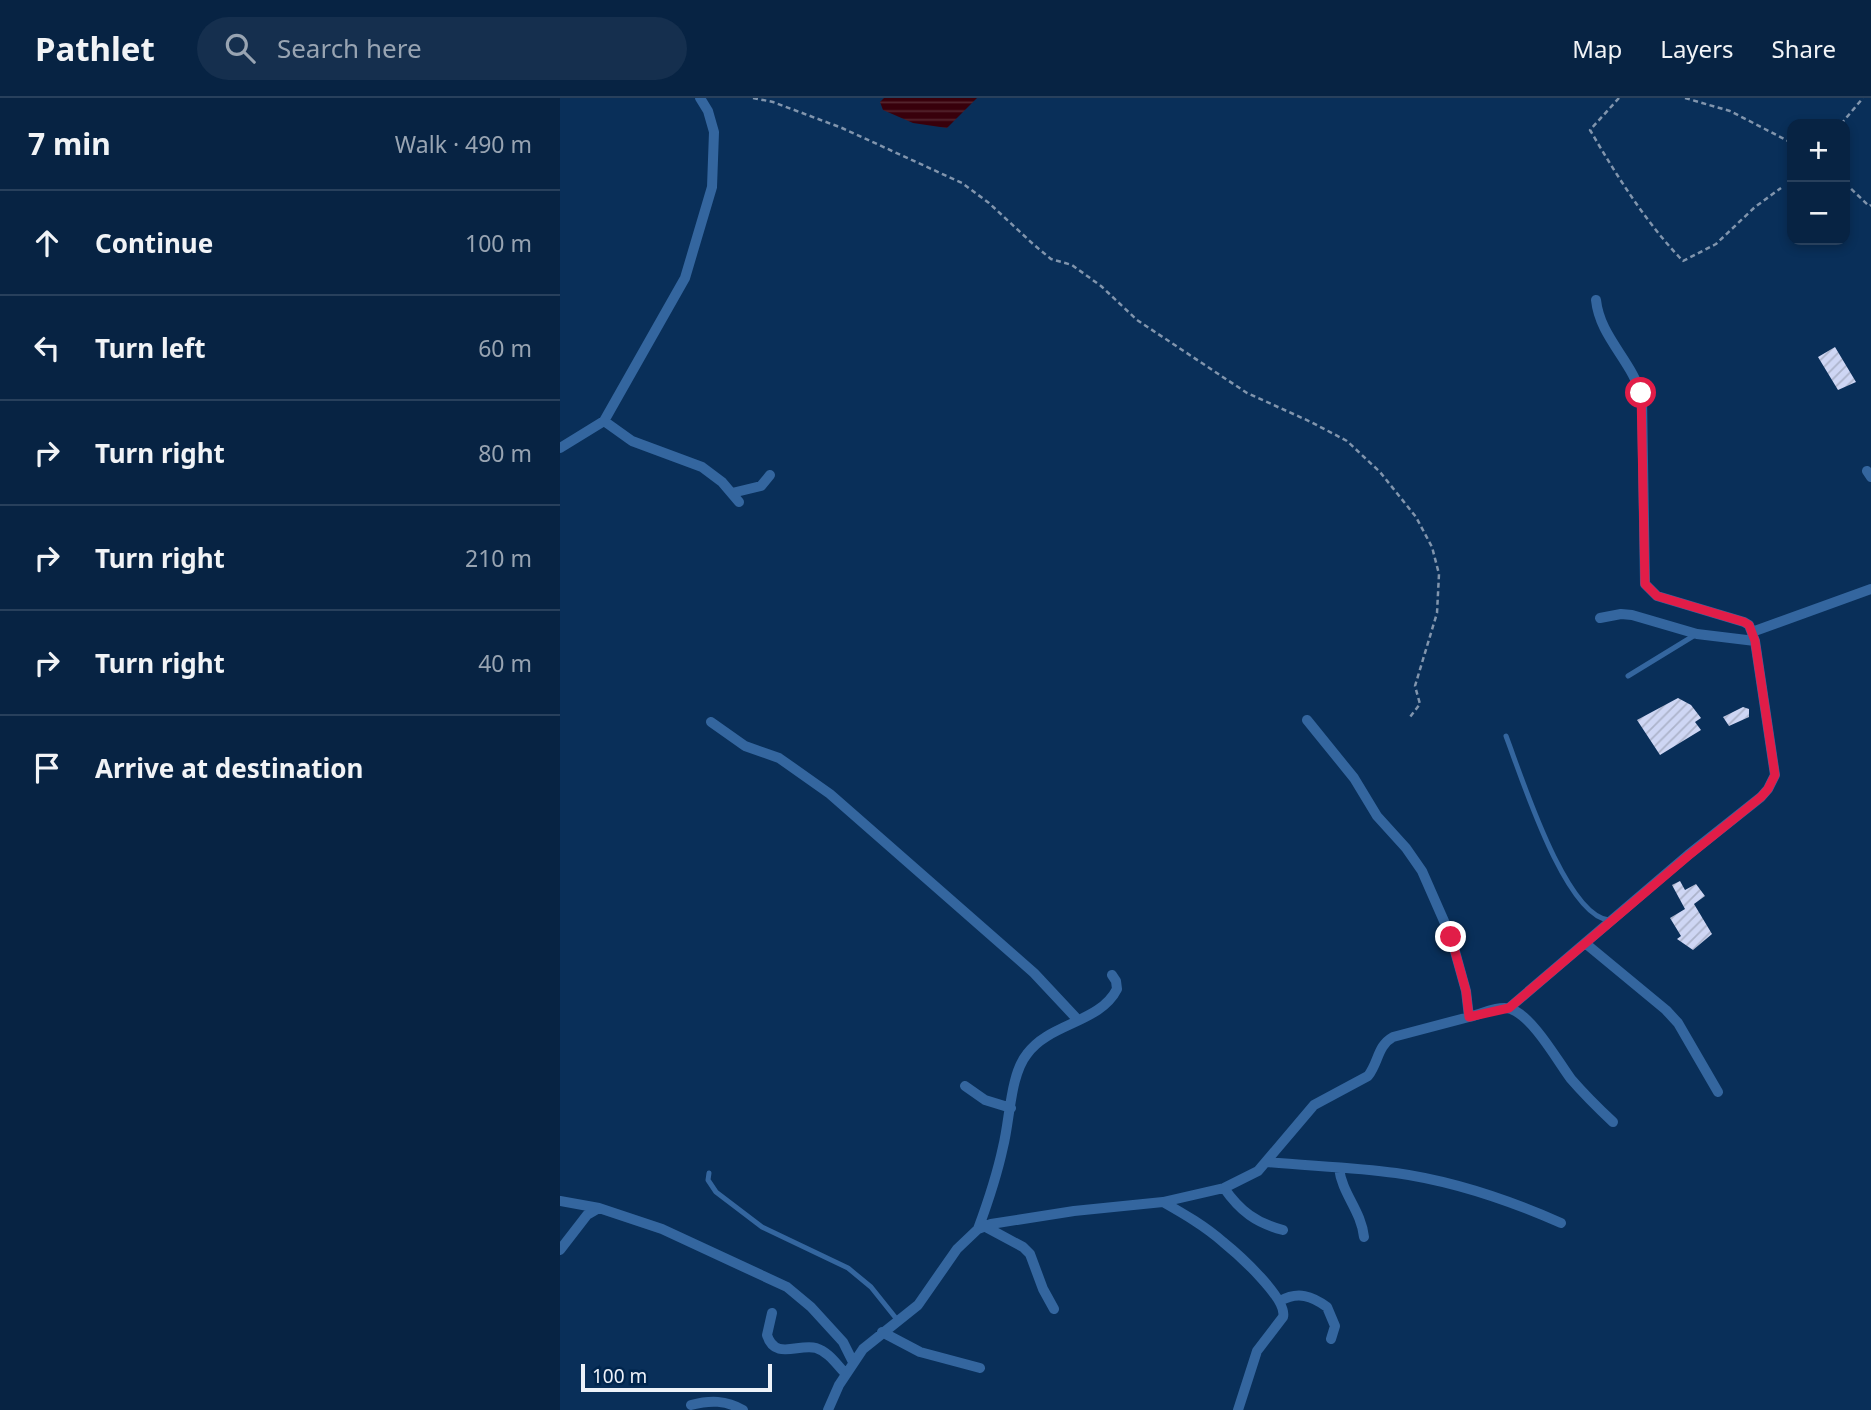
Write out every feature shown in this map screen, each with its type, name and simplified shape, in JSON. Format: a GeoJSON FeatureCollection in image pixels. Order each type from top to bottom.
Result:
{"type":"FeatureCollection","features":[{"type":"Feature","properties":{"kind":"street"},"geometry":{"type":"LineString","coordinates":[[560,448],[604,421],[681,288],[712,187],[715,148],[712,121],[700,98]]}},
{"type":"Feature","properties":{"kind":"street"},"geometry":{"type":"LineString","coordinates":[[828,1410],[846,1374],[863,1349],[918,1305],[957,1249],[981,1228],[1074,1211],[1163,1202],[1224,1188],[1258,1171],[1314,1105],[1368,1076],[1373,1070],[1381,1046],[1387,1041],[1509,1008],[1761,797],[1772,782],[1776,769],[1754,637],[1749,625],[1737,619],[1657,596],[1645,584],[1642,398],[1633,370],[1603,328],[1596,300]]}},
{"type":"Feature","properties":{"kind":"street"},"geometry":{"type":"LineString","coordinates":[[604,421],[632,441],[702,467],[736,497],[761,486],[770,475]]}},
{"type":"Feature","properties":{"kind":"street"},"geometry":{"type":"LineString","coordinates":[[1600,618],[1632,615],[1697,634],[1754,637],[1871,589]]}},
{"type":"Feature","properties":{"kind":"street"},"geometry":{"type":"LineString","coordinates":[[1307,720],[1358,784],[1377,816],[1406,848],[1422,871],[1451,937],[1466,991],[1469,1017]]}},
{"type":"Feature","properties":{"kind":"street"},"geometry":{"type":"LineString","coordinates":[[710,722],[745,746],[784,761],[842,804],[1034,973],[1077,1019]]}},
{"type":"Feature","properties":{"kind":"street"},"geometry":{"type":"LineString","coordinates":[[1585,943],[1651,996],[1672,1017],[1718,1092]]}},
{"type":"Feature","properties":{"kind":"street"},"geometry":{"type":"LineString","coordinates":[[981,1228],[995,1181],[1020,1064],[1041,1040],[1098,1009],[1113,996],[1118,986],[1112,975]]}},
{"type":"Feature","properties":{"kind":"street"},"geometry":{"type":"LineString","coordinates":[[1509,1008],[1527,1022],[1572,1079],[1613,1122]]}},
{"type":"Feature","properties":{"kind":"street"},"geometry":{"type":"LineString","coordinates":[[965,1086],[985,1100],[1011,1108]]}},
{"type":"Feature","properties":{"kind":"street"},"geometry":{"type":"LineString","coordinates":[[1266,1162],[1398,1173],[1466,1188],[1524,1207],[1561,1223]]}},
{"type":"Feature","properties":{"kind":"street"},"geometry":{"type":"LineString","coordinates":[[1339,1168],[1344,1188],[1361,1219],[1364,1237]]}},
{"type":"Feature","properties":{"kind":"street"},"geometry":{"type":"LineString","coordinates":[[1224,1188],[1249,1217],[1265,1226],[1283,1230]]}},
{"type":"Feature","properties":{"kind":"street"},"geometry":{"type":"LineString","coordinates":[[560,1200],[599,1208],[662,1229],[787,1287],[811,1307],[843,1342],[853,1362]]}},
{"type":"Feature","properties":{"kind":"street"},"geometry":{"type":"LineString","coordinates":[[1163,1202],[1224,1242],[1280,1301],[1284,1312],[1283,1317],[1256,1351],[1238,1410]]}},
{"type":"Feature","properties":{"kind":"street"},"geometry":{"type":"LineString","coordinates":[[560,1250],[587,1214],[599,1208]]}},
{"type":"Feature","properties":{"kind":"street"},"geometry":{"type":"LineString","coordinates":[[981,1228],[1023,1247],[1030,1254],[1054,1309]]}},
{"type":"Feature","properties":{"kind":"street"},"geometry":{"type":"LineString","coordinates":[[1280,1301],[1288,1296],[1304,1296],[1327,1307],[1335,1326],[1331,1339]]}},
{"type":"Feature","properties":{"kind":"street"},"geometry":{"type":"LineString","coordinates":[[772,1313],[768,1340],[784,1350],[807,1347],[818,1349],[826,1353],[846,1374]]}},
{"type":"Feature","properties":{"kind":"street"},"geometry":{"type":"LineString","coordinates":[[882,1332],[920,1352],[980,1368]]}},
{"type":"Feature","properties":{"kind":"street"},"geometry":{"type":"LineString","coordinates":[[691,1405],[713,1401],[743,1410]]}},
{"type":"Feature","properties":{"kind":"lane"},"geometry":{"type":"LineString","coordinates":[[1628,676],[1697,634]]}},
{"type":"Feature","properties":{"kind":"lane"},"geometry":{"type":"LineString","coordinates":[[1506,736],[1556,863],[1580,899],[1597,917],[1612,920]]}},
{"type":"Feature","properties":{"kind":"lane"},"geometry":{"type":"LineString","coordinates":[[709,1173],[708,1180],[716,1192],[762,1227],[848,1268],[871,1287],[899,1322]]}},
{"type":"Feature","properties":{"kind":"path"},"geometry":{"type":"LineString","coordinates":[[753,98],[816,117],[962,183],[989,203],[1051,259],[1072,265],[1101,286],[1137,320],[1247,393],[1346,441],[1380,472],[1416,517],[1432,547],[1439,574],[1437,613],[1415,685],[1420,704],[1410,717]]}},
{"type":"Feature","properties":{"kind":"path"},"geometry":{"type":"LineString","coordinates":[[1619,98],[1590,130],[1666,244],[1683,261],[1716,244],[1755,207],[1781,188]]}},
{"type":"Feature","properties":{"kind":"path"},"geometry":{"type":"LineString","coordinates":[[1685,98],[1730,111],[1787,141]]}},
{"type":"Feature","properties":{"kind":"path"},"geometry":{"type":"LineString","coordinates":[[1845,119],[1863,98]]}},
{"type":"Feature","properties":{"kind":"path"},"geometry":{"type":"LineString","coordinates":[[1850,188],[1871,205]]}},
{"type":"Feature","properties":{"kind":"shaded area"},"geometry":{"type":"Polygon","coordinates":[[[884,98],[977,98],[947,128],[913,123],[883,110],[880,102],[884,98]]]}},
{"type":"Feature","properties":{"kind":"building"},"geometry":{"type":"Polygon","coordinates":[[[1835,347],[1856,382],[1838,390],[1818,357],[1835,347]]]}},
{"type":"Feature","properties":{"kind":"building"},"geometry":{"type":"Polygon","coordinates":[[[1678,698],[1691,705],[1701,718],[1695,722],[1701,730],[1660,755],[1637,720],[1678,698]]]}},
{"type":"Feature","properties":{"kind":"building"},"geometry":{"type":"Polygon","coordinates":[[[1743,707],[1749,709],[1749,717],[1729,726],[1723,717],[1743,707]]]}},
{"type":"Feature","properties":{"kind":"building"},"geometry":{"type":"Polygon","coordinates":[[[1680,881],[1685,890],[1696,884],[1705,896],[1694,904],[1712,934],[1693,950],[1677,939],[1681,936],[1670,918],[1685,909],[1672,885],[1680,881]]]}},
{"type":"Feature","properties":{"kind":"route"},"geometry":{"type":"LineString","coordinates":[[1451,937],[1466,991],[1469,1017],[1509,1008],[1761,797],[1775,775],[1755,641],[1749,625],[1737,619],[1657,596],[1648,590],[1645,584],[1641,393]]}}]}
